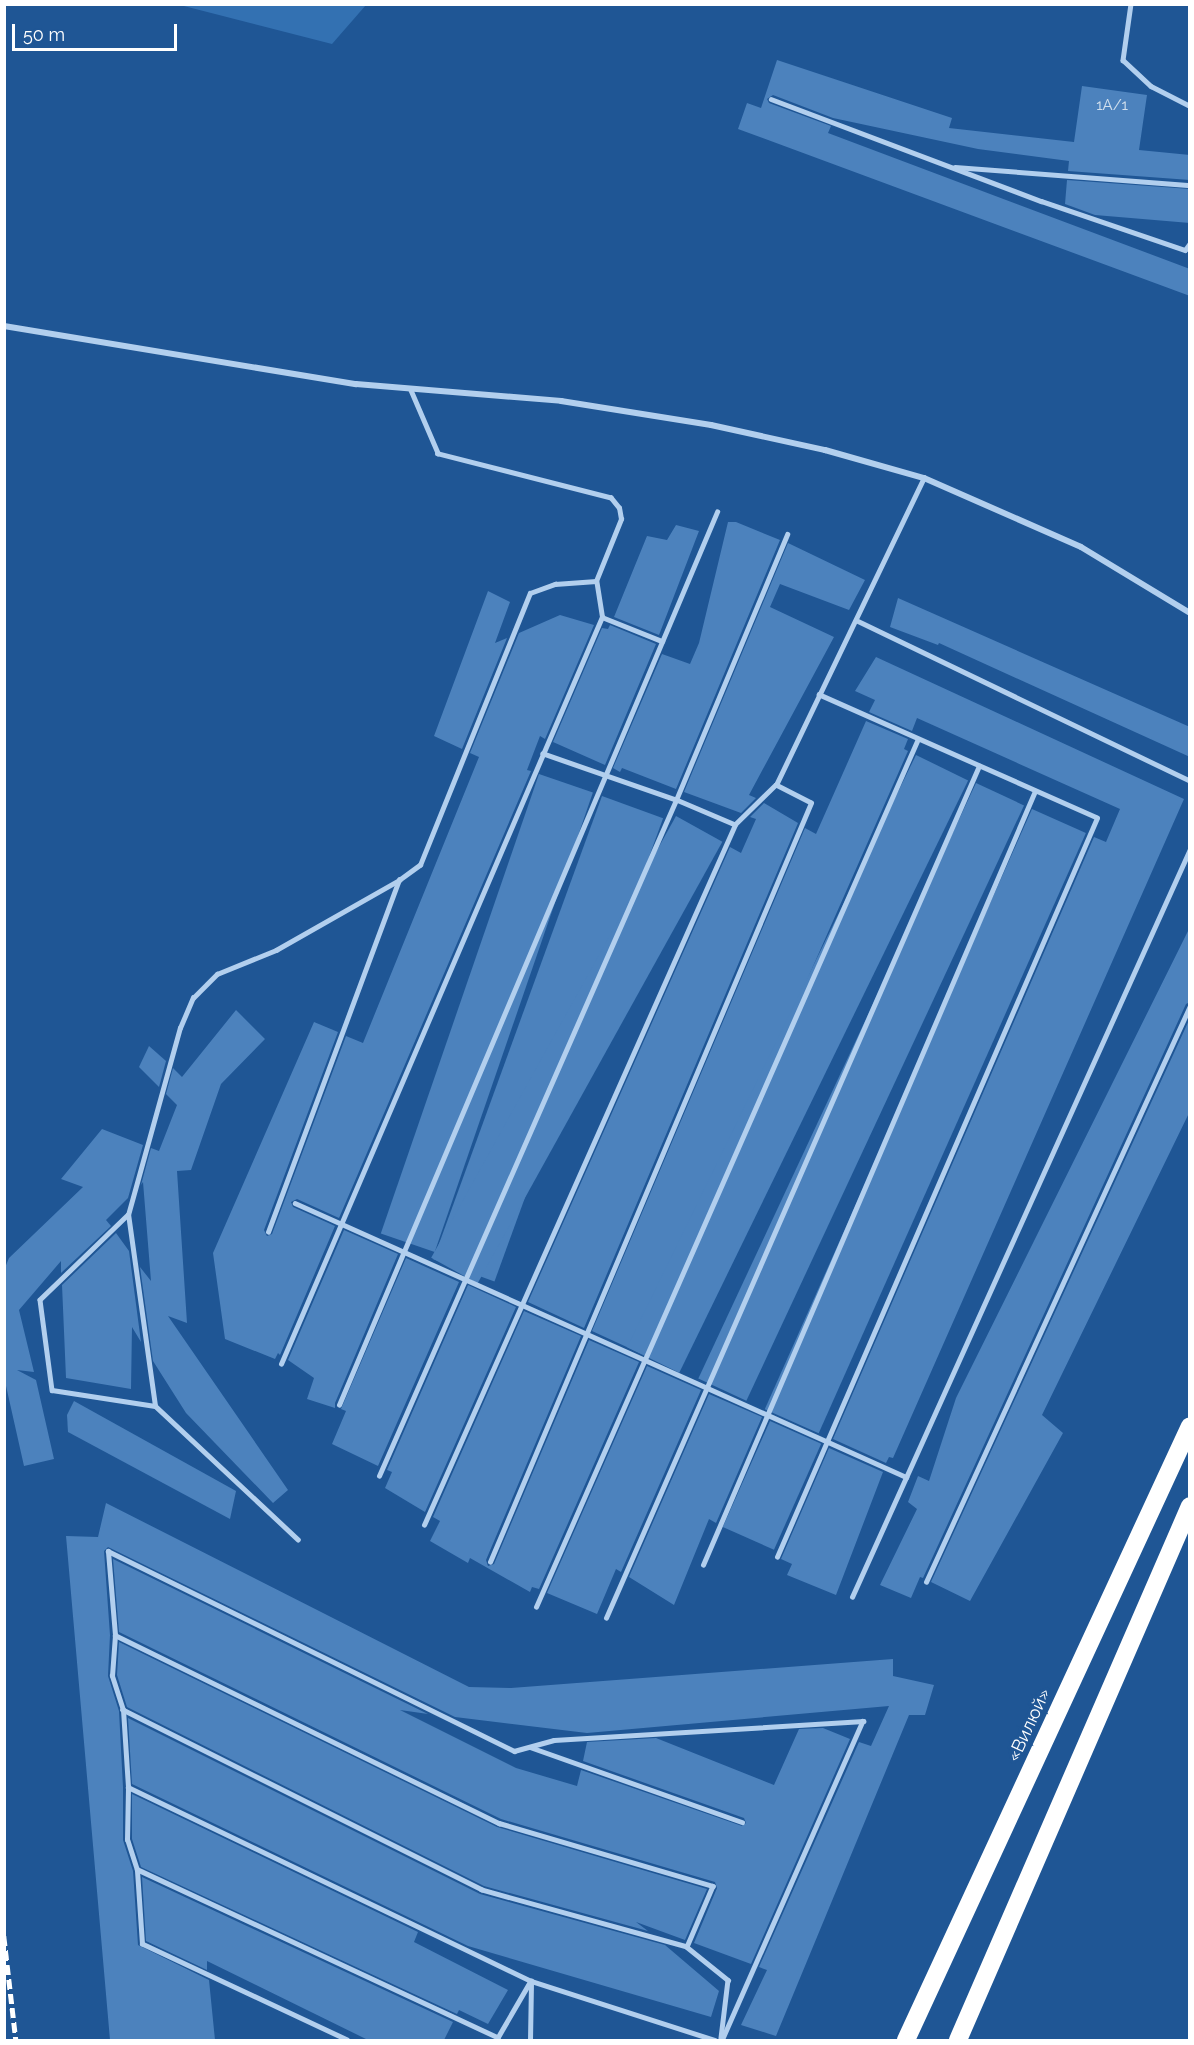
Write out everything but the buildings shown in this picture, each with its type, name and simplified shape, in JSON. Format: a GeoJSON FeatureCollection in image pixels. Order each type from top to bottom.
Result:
{"type":"FeatureCollection","features":[{"type":"Feature","properties":{"kind":"highway","name":"«Вилюй»"},"geometry":{"type":"LineString","coordinates":[[906,2040],[1190,1426]]}},
{"type":"Feature","properties":{"kind":"highway"},"geometry":{"type":"LineString","coordinates":[[958,2040],[1190,1506]]}},
{"type":"Feature","properties":{"kind":"street"},"geometry":{"type":"LineString","coordinates":[[4,326],[356,384],[561,401],[711,425],[825,450],[924,478],[1081,547],[1190,613]]}},
{"type":"Feature","properties":{"kind":"lane"},"geometry":{"type":"LineString","coordinates":[[1131,4],[1123,60],[1151,86],[1190,106]]}},
{"type":"Feature","properties":{"kind":"lane"},"geometry":{"type":"LineString","coordinates":[[771,99],[1041,201],[1185,250],[1190,243]]}},
{"type":"Feature","properties":{"kind":"lane"},"geometry":{"type":"LineString","coordinates":[[950,167],[1190,185]]}},
{"type":"Feature","properties":{"kind":"lane"},"geometry":{"type":"LineString","coordinates":[[281,1364],[602,617],[596,581],[621,519],[619,508],[611,498],[438,454],[410,389]]}},
{"type":"Feature","properties":{"kind":"lane"},"geometry":{"type":"LineString","coordinates":[[424,1525],[735,825],[776,785],[924,478]]}},
{"type":"Feature","properties":{"kind":"lane"},"geometry":{"type":"LineString","coordinates":[[339,1405],[717,512]]}},
{"type":"Feature","properties":{"kind":"lane"},"geometry":{"type":"LineString","coordinates":[[379,1476],[676,800],[787,534]]}},
{"type":"Feature","properties":{"kind":"lane"},"geometry":{"type":"LineString","coordinates":[[155,1406],[128,1215],[180,1028],[194,998],[217,974],[276,950],[399,880],[420,865],[530,592],[555,584],[596,581]]}},
{"type":"Feature","properties":{"kind":"lane"},"geometry":{"type":"LineString","coordinates":[[602,617],[662,641]]}},
{"type":"Feature","properties":{"kind":"lane"},"geometry":{"type":"LineString","coordinates":[[856,620],[1190,781]]}},
{"type":"Feature","properties":{"kind":"lane"},"geometry":{"type":"LineString","coordinates":[[777,1557],[1097,818],[819,695]]}},
{"type":"Feature","properties":{"kind":"lane"},"geometry":{"type":"LineString","coordinates":[[536,1607],[918,739]]}},
{"type":"Feature","properties":{"kind":"lane"},"geometry":{"type":"LineString","coordinates":[[543,754],[676,800],[735,825]]}},
{"type":"Feature","properties":{"kind":"lane"},"geometry":{"type":"LineString","coordinates":[[606,1618],[979,766]]}},
{"type":"Feature","properties":{"kind":"lane"},"geometry":{"type":"LineString","coordinates":[[490,1562],[811,803],[776,785]]}},
{"type":"Feature","properties":{"kind":"lane"},"geometry":{"type":"LineString","coordinates":[[703,1565],[1035,791]]}},
{"type":"Feature","properties":{"kind":"lane"},"geometry":{"type":"LineString","coordinates":[[852,1597],[1190,849]]}},
{"type":"Feature","properties":{"kind":"lane"},"geometry":{"type":"LineString","coordinates":[[268,1232],[399,880]]}},
{"type":"Feature","properties":{"kind":"lane"},"geometry":{"type":"LineString","coordinates":[[926,1582],[1190,1005]]}},
{"type":"Feature","properties":{"kind":"lane"},"geometry":{"type":"LineString","coordinates":[[295,1203],[906,1477]]}},
{"type":"Feature","properties":{"kind":"lane"},"geometry":{"type":"LineString","coordinates":[[128,1215],[40,1300],[52,1390],[155,1406],[298,1540]]}},
{"type":"Feature","properties":{"kind":"lane"},"geometry":{"type":"LineString","coordinates":[[347,2040],[142,1944],[137,1870],[127,1840],[128,1787],[123,1710],[112,1676],[115,1635],[108,1551],[514,1751],[554,1740],[863,1720],[721,2040]]}},
{"type":"Feature","properties":{"kind":"lane"},"geometry":{"type":"LineString","coordinates":[[115,1635],[499,1823],[713,1886],[687,1947]]}},
{"type":"Feature","properties":{"kind":"lane"},"geometry":{"type":"LineString","coordinates":[[123,1710],[482,1890],[687,1947],[728,1980],[721,2040]]}},
{"type":"Feature","properties":{"kind":"lane"},"geometry":{"type":"LineString","coordinates":[[529,1747],[742,1822]]}},
{"type":"Feature","properties":{"kind":"lane"},"geometry":{"type":"LineString","coordinates":[[128,1787],[531,1981],[715,2040]]}},
{"type":"Feature","properties":{"kind":"lane"},"geometry":{"type":"LineString","coordinates":[[137,1870],[498,2038],[531,1981]]}},
{"type":"Feature","properties":{"kind":"lane"},"geometry":{"type":"LineString","coordinates":[[530,2040],[531,1981]]}},
{"type":"Feature","properties":{"kind":"shaded area"},"geometry":{"type":"Polygon","coordinates":[[[180,5],[366,5],[332,44],[180,5]]]}},
{"type":"Feature","properties":{"kind":"railway"},"geometry":{"type":"LineString","coordinates":[[4,1936],[16,2040]]}}]}
